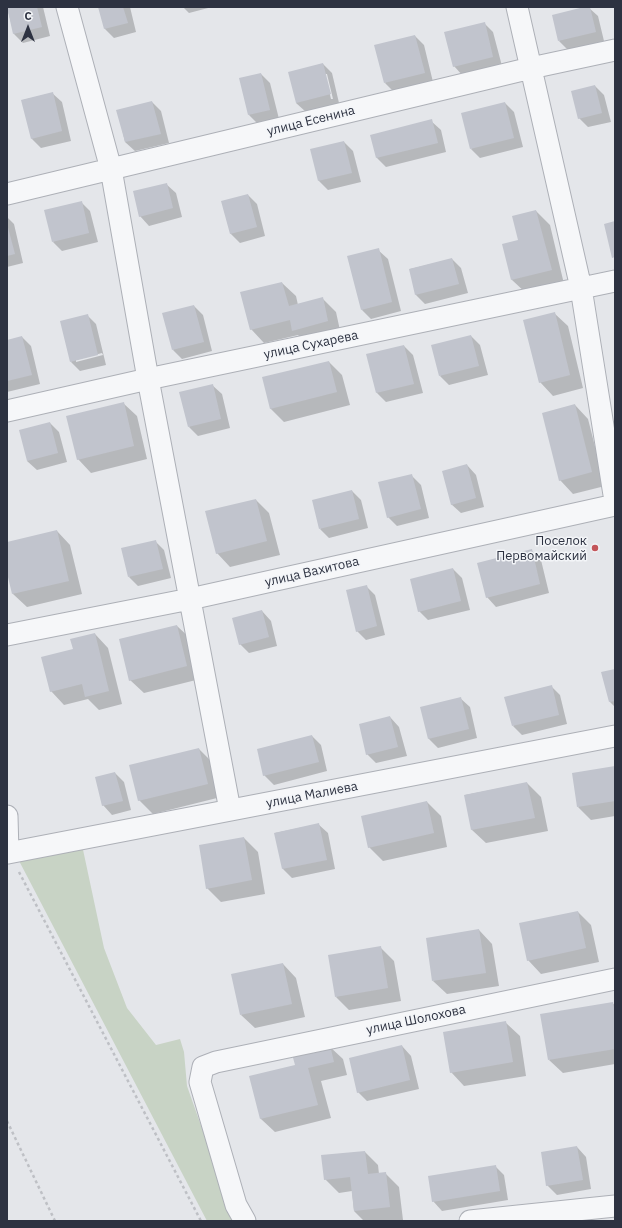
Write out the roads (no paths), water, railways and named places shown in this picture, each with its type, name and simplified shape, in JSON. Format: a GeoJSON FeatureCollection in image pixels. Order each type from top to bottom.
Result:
{"type":"FeatureCollection","features":[{"type":"Feature","properties":{"kind":"street"},"geometry":{"type":"LineString","coordinates":[[67,7],[111,169],[148,379],[230,810]]}},
{"type":"Feature","properties":{"kind":"street"},"geometry":{"type":"LineString","coordinates":[[517,7],[581,288],[615,501]]}},
{"type":"Feature","properties":{"kind":"street","name":"улица Есенина"},"geometry":{"type":"LineString","coordinates":[[7,194],[531,68],[615,50]]}},
{"type":"Feature","properties":{"kind":"street","name":"улица Сухарева"},"geometry":{"type":"LineString","coordinates":[[7,411],[148,379],[615,281]]}},
{"type":"Feature","properties":{"kind":"street","name":"улица Вахитова"},"geometry":{"type":"LineString","coordinates":[[7,635],[190,599],[615,505]]}},
{"type":"Feature","properties":{"kind":"street","name":"улица Малиева"},"geometry":{"type":"LineString","coordinates":[[7,816],[8,853],[615,736]]}},
{"type":"Feature","properties":{"kind":"street","name":"улица Шолохова"},"geometry":{"type":"LineString","coordinates":[[245,1221],[236,1205],[200,1082],[203,1067],[216,1062],[615,979]]}},
{"type":"Feature","properties":{"kind":"street"},"geometry":{"type":"LineString","coordinates":[[470,1221],[615,1206]]}},
{"type":"Feature","properties":{"kind":"place","name":"Поселок Первомайский"},"geometry":{"type":"Point","coordinates":[595,548]}}]}
